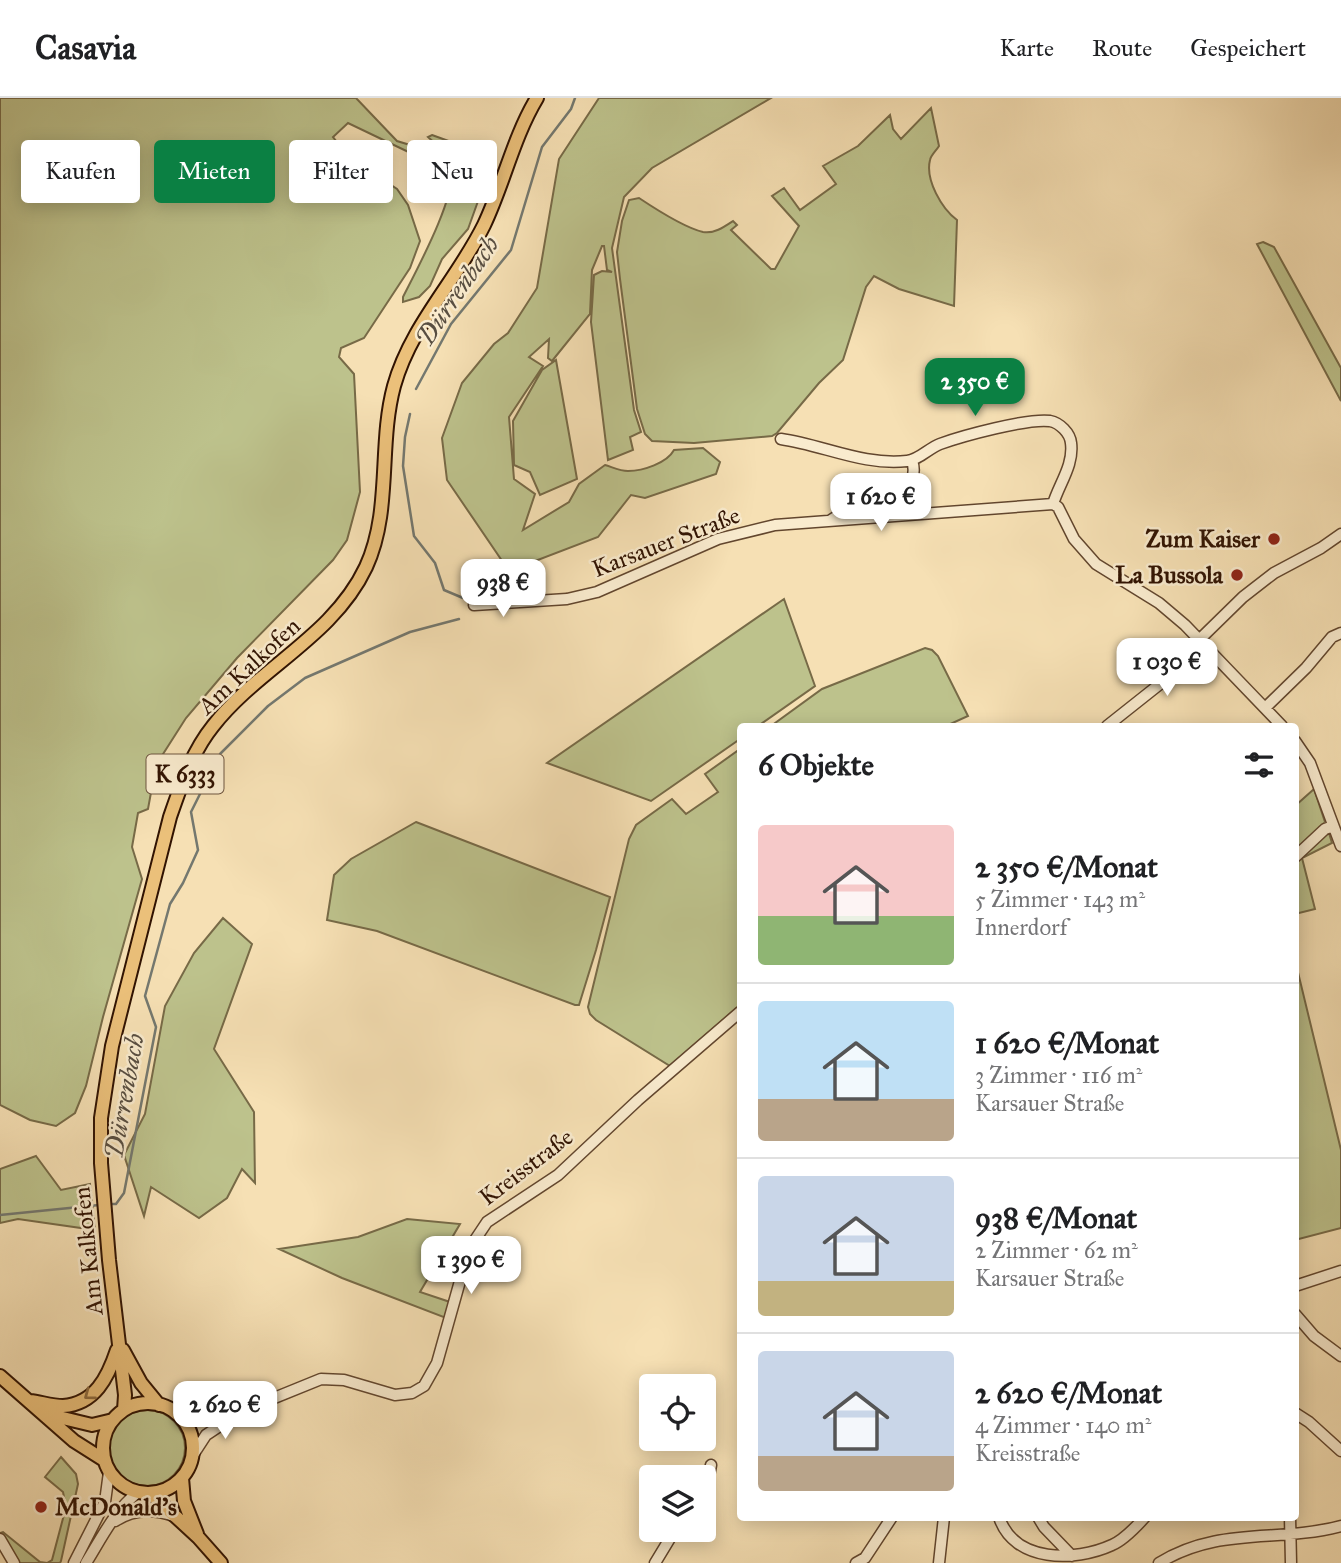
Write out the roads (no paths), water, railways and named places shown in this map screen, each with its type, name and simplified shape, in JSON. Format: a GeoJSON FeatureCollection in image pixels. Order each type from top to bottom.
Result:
{"type":"FeatureCollection","features":[{"type":"Feature","properties":{"kind":"main road","name":"Am Kalkofen"},"geometry":{"type":"LineString","coordinates":[[124,1410],[120,1343],[113,1304],[103,1193],[101,1118],[112,1046],[181,784],[194,755],[212,727],[254,684],[316,633],[354,589],[366,567],[380,511],[389,409],[401,364],[418,330],[459,270],[485,224],[520,129],[537,98]]}},
{"type":"Feature","properties":{"kind":"main road","name":"Am Kalkofen"},"geometry":{"type":"LineString","coordinates":[[120,1343],[141,1383],[165,1407]]}},
{"type":"Feature","properties":{"kind":"main road"},"geometry":{"type":"LineString","coordinates":[[30,1401],[60,1406],[77,1404],[92,1396],[109,1375],[120,1343]]}},
{"type":"Feature","properties":{"kind":"main road"},"geometry":{"type":"LineString","coordinates":[[0,1376],[106,1466],[117,1480],[144,1492],[178,1517],[221,1563]]}},
{"type":"Feature","properties":{"kind":"main road"},"geometry":{"type":"LineString","coordinates":[[106,1466],[105,1435],[113,1420],[124,1410],[141,1404],[165,1407],[181,1419],[189,1430],[193,1455],[182,1478],[168,1489],[144,1492]]}},
{"type":"Feature","properties":{"kind":"main road"},"geometry":{"type":"LineString","coordinates":[[46,1414],[92,1425],[113,1420]]}},
{"type":"Feature","properties":{"kind":"main road"},"geometry":{"type":"LineString","coordinates":[[182,1478],[184,1501],[198,1537]]}},
{"type":"Feature","properties":{"kind":"street"},"geometry":{"type":"LineString","coordinates":[[781,439],[877,462],[912,461],[940,444],[988,430],[1051,422],[1061,426],[1069,434],[1071,443],[1068,468],[1053,504],[1058,507],[1074,539],[1096,564],[1159,603],[1279,723]]}},
{"type":"Feature","properties":{"kind":"street"},"geometry":{"type":"LineString","coordinates":[[827,522],[845,511],[903,496],[912,481],[912,461]]}},
{"type":"Feature","properties":{"kind":"street","name":"Karsauer Straße"},"geometry":{"type":"LineString","coordinates":[[474,605],[555,600],[597,592],[718,539],[775,525],[1053,504]]}},
{"type":"Feature","properties":{"kind":"street"},"geometry":{"type":"LineString","coordinates":[[1111,723],[1165,680],[1198,641],[1243,597],[1274,573],[1341,534]]}},
{"type":"Feature","properties":{"kind":"street"},"geometry":{"type":"LineString","coordinates":[[1265,708],[1332,638],[1341,633]]}},
{"type":"Feature","properties":{"kind":"street"},"geometry":{"type":"LineString","coordinates":[[1299,747],[1310,763],[1341,846]]}},
{"type":"Feature","properties":{"kind":"street"},"geometry":{"type":"LineString","coordinates":[[1299,853],[1325,829],[1333,826]]}},
{"type":"Feature","properties":{"kind":"street","name":"Kreisstraße"},"geometry":{"type":"LineString","coordinates":[[193,1455],[206,1436],[242,1411],[321,1379],[344,1380],[395,1395],[412,1393],[424,1386],[437,1363],[469,1249],[487,1222],[558,1175],[638,1100],[737,1015]]}},
{"type":"Feature","properties":{"kind":"street"},"geometry":{"type":"LineString","coordinates":[[1299,1285],[1341,1271]]}},
{"type":"Feature","properties":{"kind":"street"},"geometry":{"type":"LineString","coordinates":[[1299,1318],[1314,1335],[1341,1356]]}},
{"type":"Feature","properties":{"kind":"street","name":"Kreisstraße"},"geometry":{"type":"LineString","coordinates":[[165,1407],[242,1411]]}},
{"type":"Feature","properties":{"kind":"street"},"geometry":{"type":"LineString","coordinates":[[1299,1416],[1341,1451]]}},
{"type":"Feature","properties":{"kind":"street"},"geometry":{"type":"LineString","coordinates":[[74,1563],[105,1502],[106,1466]]}},
{"type":"Feature","properties":{"kind":"street"},"geometry":{"type":"LineString","coordinates":[[86,1563],[109,1525],[130,1498],[144,1492]]}},
{"type":"Feature","properties":{"kind":"street"},"geometry":{"type":"LineString","coordinates":[[109,1525],[142,1511],[178,1517]]}},
{"type":"Feature","properties":{"kind":"street"},"geometry":{"type":"LineString","coordinates":[[862,1561],[889,1521]]}},
{"type":"Feature","properties":{"kind":"street"},"geometry":{"type":"LineString","coordinates":[[939,1563],[944,1521]]}},
{"type":"Feature","properties":{"kind":"street"},"geometry":{"type":"LineString","coordinates":[[1000,1521],[1018,1543],[1038,1553],[1058,1557],[1072,1556],[1114,1544],[1140,1521]]}},
{"type":"Feature","properties":{"kind":"street"},"geometry":{"type":"LineString","coordinates":[[1040,1521],[1072,1556]]}},
{"type":"Feature","properties":{"kind":"street"},"geometry":{"type":"LineString","coordinates":[[1290,1521],[1291,1563]]}},
{"type":"Feature","properties":{"kind":"street"},"geometry":{"type":"LineString","coordinates":[[1159,1563],[1175,1553],[1209,1542],[1252,1535],[1292,1534],[1341,1527]]}},
{"type":"Feature","properties":{"kind":"street"},"geometry":{"type":"LineString","coordinates":[[0,1539],[14,1563]]}},
{"type":"Feature","properties":{"kind":"street"},"geometry":{"type":"LineString","coordinates":[[655,1563],[668,1542]]}},
{"type":"Feature","properties":{"kind":"waterway","name":"Dürrenbach"},"geometry":{"type":"LineString","coordinates":[[416,389],[451,324],[511,250],[542,147],[571,109],[575,98]]}},
{"type":"Feature","properties":{"kind":"waterway","name":"Dürrenbach"},"geometry":{"type":"LineString","coordinates":[[410,414],[403,466],[414,536],[435,563],[444,590],[463,598]]}},
{"type":"Feature","properties":{"kind":"waterway","name":"Dürrenbach"},"geometry":{"type":"LineString","coordinates":[[109,1204],[116,1204],[124,1193],[156,1027],[145,996],[170,904],[198,850],[191,812],[220,754],[268,706],[305,678],[410,632],[459,619]]}},
{"type":"Feature","properties":{"kind":"waterway","name":"Dürrenbach"},"geometry":{"type":"LineString","coordinates":[[0,1215],[99,1205]]}},
{"type":"Feature","properties":{"kind":"place","name":"Zum Kaiser"},"geometry":{"type":"Point","coordinates":[1274,539]}},
{"type":"Feature","properties":{"kind":"place","name":"La Bussola"},"geometry":{"type":"Point","coordinates":[1237,575]}},
{"type":"Feature","properties":{"kind":"place","name":"McDonald's"},"geometry":{"type":"Point","coordinates":[41,1507]}}]}
